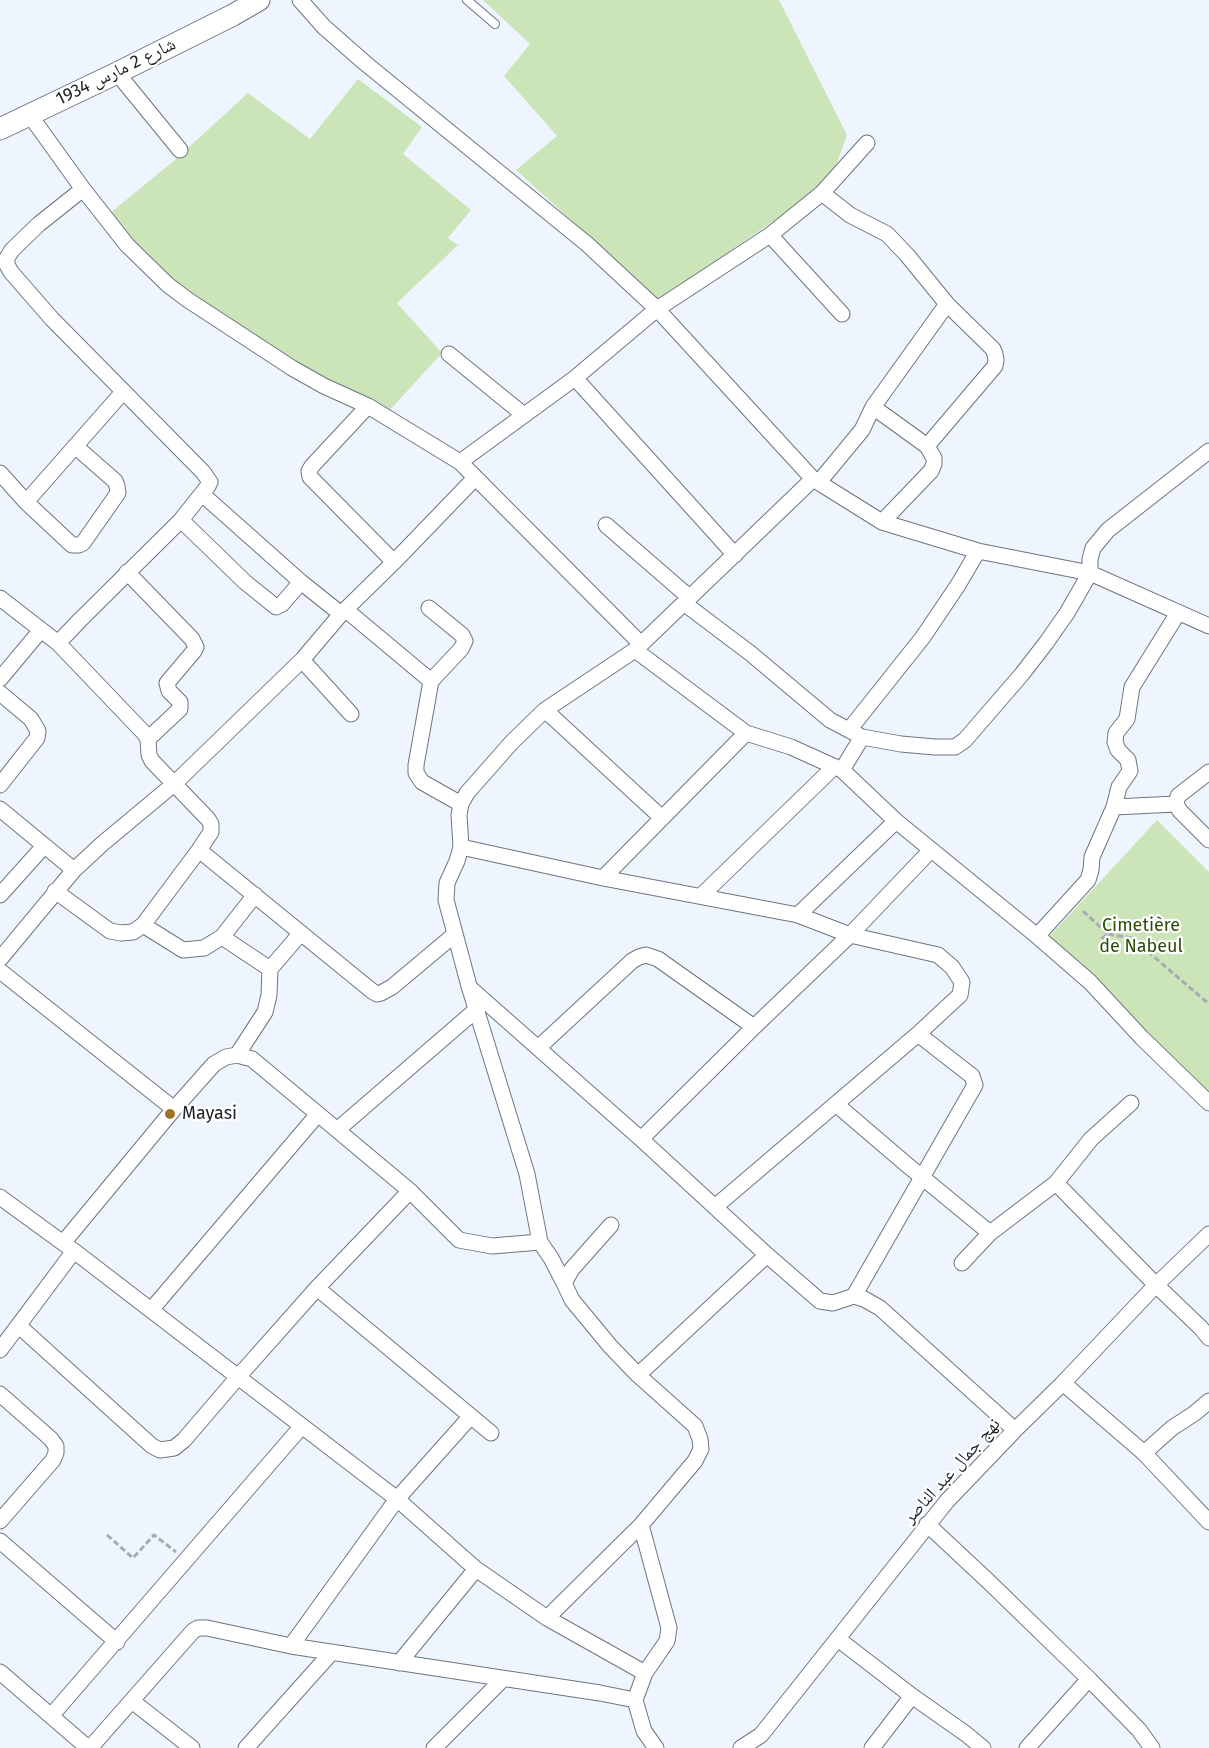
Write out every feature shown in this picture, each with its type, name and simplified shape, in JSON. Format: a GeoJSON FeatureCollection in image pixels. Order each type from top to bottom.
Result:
{"type":"FeatureCollection","features":[{"type":"Feature","properties":{"kind":"street","name":"شارع 2 مارس 1934"},"geometry":{"type":"LineString","coordinates":[[0,129],[117,73],[259,0]]}},
{"type":"Feature","properties":{"kind":"street"},"geometry":{"type":"LineString","coordinates":[[300,2],[324,27],[586,244],[657,309],[816,480],[882,522],[978,550],[1090,573],[1209,626]]}},
{"type":"Feature","properties":{"kind":"street"},"geometry":{"type":"LineString","coordinates":[[117,73],[180,150]]}},
{"type":"Feature","properties":{"kind":"street"},"geometry":{"type":"LineString","coordinates":[[29,114],[127,245],[168,285],[292,368],[368,406],[460,462],[638,647],[746,733],[791,747],[838,768],[931,850],[1090,982],[1142,1038],[1209,1103]]}},
{"type":"Feature","properties":{"kind":"street"},"geometry":{"type":"LineString","coordinates":[[460,462],[575,378],[657,309],[770,235],[822,193],[867,143]]}},
{"type":"Feature","properties":{"kind":"street"},"geometry":{"type":"LineString","coordinates":[[58,643],[181,520],[210,482],[208,477],[52,319],[11,272],[7,258],[12,250],[39,224],[83,189]]}},
{"type":"Feature","properties":{"kind":"street"},"geometry":{"type":"LineString","coordinates":[[822,193],[850,215],[887,234],[947,304],[993,349],[995,366],[927,446]]}},
{"type":"Feature","properties":{"kind":"street"},"geometry":{"type":"LineString","coordinates":[[770,235],[842,314]]}},
{"type":"Feature","properties":{"kind":"street"},"geometry":{"type":"LineString","coordinates":[[547,1618],[641,1525],[695,1461],[700,1449],[700,1439],[695,1426],[638,1375],[610,1346],[572,1300],[551,1258],[540,1242],[527,1174],[454,935],[446,892],[447,883],[458,861],[462,846],[459,815],[461,804],[467,793],[504,750],[545,710],[638,647],[816,480],[862,429],[873,407],[947,304]]}},
{"type":"Feature","properties":{"kind":"street"},"geometry":{"type":"LineString","coordinates":[[449,354],[524,415]]}},
{"type":"Feature","properties":{"kind":"street"},"geometry":{"type":"LineString","coordinates":[[575,378],[735,555]]}},
{"type":"Feature","properties":{"kind":"street"},"geometry":{"type":"LineString","coordinates":[[26,502],[123,392]]}},
{"type":"Feature","properties":{"kind":"street"},"geometry":{"type":"LineString","coordinates":[[368,406],[309,471],[310,477],[394,562]]}},
{"type":"Feature","properties":{"kind":"street"},"geometry":{"type":"LineString","coordinates":[[873,407],[927,446],[934,458],[931,471],[882,522]]}},
{"type":"Feature","properties":{"kind":"street"},"geometry":{"type":"LineString","coordinates":[[0,473],[26,502],[75,546],[83,543],[118,493],[115,482],[75,446]]}},
{"type":"Feature","properties":{"kind":"street"},"geometry":{"type":"LineString","coordinates":[[606,525],[687,601],[830,720],[856,733],[902,744],[949,748],[960,744],[1022,674],[1046,643],[1067,613],[1090,573],[1090,560],[1094,548],[1108,530],[1208,453]]}},
{"type":"Feature","properties":{"kind":"street"},"geometry":{"type":"LineString","coordinates":[[0,959],[74,870],[174,784],[302,660],[343,612],[475,478]]}},
{"type":"Feature","properties":{"kind":"street"},"geometry":{"type":"LineString","coordinates":[[202,494],[301,582],[431,681]]}},
{"type":"Feature","properties":{"kind":"street"},"geometry":{"type":"LineString","coordinates":[[181,520],[245,582],[276,607],[282,604],[301,582]]}},
{"type":"Feature","properties":{"kind":"street"},"geometry":{"type":"LineString","coordinates":[[701,896],[838,768],[856,733],[958,585],[978,550]]}},
{"type":"Feature","properties":{"kind":"street"},"geometry":{"type":"LineString","coordinates":[[127,572],[192,639],[196,647],[167,683],[166,687],[180,702],[180,709],[148,739]]}},
{"type":"Feature","properties":{"kind":"street"},"geometry":{"type":"LineString","coordinates":[[0,598],[58,643],[148,739],[149,755],[152,761],[211,824],[211,832],[199,850],[143,925],[133,932],[110,931],[55,891]]}},
{"type":"Feature","properties":{"kind":"street"},"geometry":{"type":"LineString","coordinates":[[429,608],[462,635],[465,641],[461,649],[431,681],[416,773],[422,782],[461,804]]}},
{"type":"Feature","properties":{"kind":"street"},"geometry":{"type":"LineString","coordinates":[[1037,936],[1088,880],[1092,857],[1114,807],[1119,787],[1130,771],[1128,760],[1114,742],[1116,734],[1126,719],[1132,687],[1178,613]]}},
{"type":"Feature","properties":{"kind":"street"},"geometry":{"type":"LineString","coordinates":[[0,679],[41,630]]}},
{"type":"Feature","properties":{"kind":"street"},"geometry":{"type":"LineString","coordinates":[[302,660],[351,714]]}},
{"type":"Feature","properties":{"kind":"street"},"geometry":{"type":"LineString","coordinates":[[0,693],[31,719],[38,731],[37,738],[0,785]]}},
{"type":"Feature","properties":{"kind":"street"},"geometry":{"type":"LineString","coordinates":[[545,710],[662,818]]}},
{"type":"Feature","properties":{"kind":"street"},"geometry":{"type":"LineString","coordinates":[[603,878],[746,733]]}},
{"type":"Feature","properties":{"kind":"street"},"geometry":{"type":"LineString","coordinates":[[1209,772],[1178,796],[1176,804],[1209,840]]}},
{"type":"Feature","properties":{"kind":"street"},"geometry":{"type":"LineString","coordinates":[[1114,807],[1176,804]]}},
{"type":"Feature","properties":{"kind":"street"},"geometry":{"type":"LineString","coordinates":[[0,809],[74,870]]}},
{"type":"Feature","properties":{"kind":"street"},"geometry":{"type":"LineString","coordinates":[[798,915],[896,820]]}},
{"type":"Feature","properties":{"kind":"street"},"geometry":{"type":"LineString","coordinates":[[0,895],[44,846]]}},
{"type":"Feature","properties":{"kind":"street"},"geometry":{"type":"LineString","coordinates":[[462,846],[603,878],[798,915],[850,935],[938,955],[952,967],[962,982],[960,995],[837,1105],[716,1206]]}},
{"type":"Feature","properties":{"kind":"street"},"geometry":{"type":"LineString","coordinates":[[199,850],[377,994],[392,987],[454,935]]}},
{"type":"Feature","properties":{"kind":"street"},"geometry":{"type":"LineString","coordinates":[[642,1139],[850,935],[931,850]]}},
{"type":"Feature","properties":{"kind":"street"},"geometry":{"type":"LineString","coordinates":[[143,925],[183,950],[204,948],[222,937],[255,895]]}},
{"type":"Feature","properties":{"kind":"street"},"geometry":{"type":"LineString","coordinates":[[237,1055],[265,1012],[269,995],[270,969],[301,933]]}},
{"type":"Feature","properties":{"kind":"street"},"geometry":{"type":"LineString","coordinates":[[222,937],[270,969]]}},
{"type":"Feature","properties":{"kind":"street"},"geometry":{"type":"LineString","coordinates":[[538,1048],[632,961],[646,956],[658,959],[754,1027]]}},
{"type":"Feature","properties":{"kind":"street"},"geometry":{"type":"LineString","coordinates":[[0,971],[174,1109]]}},
{"type":"Feature","properties":{"kind":"street"},"geometry":{"type":"LineString","coordinates":[[469,986],[820,1301],[833,1303],[854,1296],[880,1308],[1015,1430]]}},
{"type":"Feature","properties":{"kind":"street"},"geometry":{"type":"LineString","coordinates":[[337,1130],[476,1010]]}},
{"type":"Feature","properties":{"kind":"street"},"geometry":{"type":"LineString","coordinates":[[854,1296],[975,1085],[972,1076],[918,1034]]}},
{"type":"Feature","properties":{"kind":"street"},"geometry":{"type":"LineString","coordinates":[[0,1350],[19,1326],[68,1247],[174,1109],[214,1064],[237,1055],[252,1059],[318,1114],[410,1191],[459,1240],[492,1246],[540,1242]]}},
{"type":"Feature","properties":{"kind":"street"},"geometry":{"type":"LineString","coordinates":[[962,1263],[990,1233],[1056,1183],[1091,1139],[1131,1103]]}},
{"type":"Feature","properties":{"kind":"street"},"geometry":{"type":"LineString","coordinates":[[837,1105],[990,1233]]}},
{"type":"Feature","properties":{"kind":"street"},"geometry":{"type":"LineString","coordinates":[[151,1310],[318,1114]]}},
{"type":"Feature","properties":{"kind":"street"},"geometry":{"type":"LineString","coordinates":[[1056,1183],[1209,1338]]}},
{"type":"Feature","properties":{"kind":"street"},"geometry":{"type":"LineString","coordinates":[[19,1326],[152,1446],[160,1450],[174,1448],[184,1440],[318,1288],[410,1191]]}},
{"type":"Feature","properties":{"kind":"street"},"geometry":{"type":"LineString","coordinates":[[0,1198],[68,1247],[397,1499],[476,1569],[547,1618],[645,1673]]}},
{"type":"Feature","properties":{"kind":"street"},"geometry":{"type":"LineString","coordinates":[[564,1283],[573,1269],[611,1225]]}},
{"type":"Feature","properties":{"kind":"street","name":"نهج جمال عبد الناصر"},"geometry":{"type":"LineString","coordinates":[[741,1748],[761,1735],[947,1501],[1156,1285],[1209,1234]]}},
{"type":"Feature","properties":{"kind":"street"},"geometry":{"type":"LineString","coordinates":[[638,1375],[767,1255]]}},
{"type":"Feature","properties":{"kind":"street"},"geometry":{"type":"LineString","coordinates":[[318,1288],[491,1433]]}},
{"type":"Feature","properties":{"kind":"street"},"geometry":{"type":"LineString","coordinates":[[1063,1383],[1144,1453],[1209,1522]]}},
{"type":"Feature","properties":{"kind":"street"},"geometry":{"type":"LineString","coordinates":[[0,1394],[51,1439],[56,1446],[56,1454],[0,1521]]}},
{"type":"Feature","properties":{"kind":"street"},"geometry":{"type":"LineString","coordinates":[[1144,1453],[1172,1428],[1196,1413],[1209,1401]]}},
{"type":"Feature","properties":{"kind":"street"},"geometry":{"type":"LineString","coordinates":[[291,1646],[397,1499],[471,1416]]}},
{"type":"Feature","properties":{"kind":"street"},"geometry":{"type":"LineString","coordinates":[[51,1716],[302,1426]]}},
{"type":"Feature","properties":{"kind":"street"},"geometry":{"type":"LineString","coordinates":[[927,1524],[1089,1679],[1139,1730],[1152,1748]]}},
{"type":"Feature","properties":{"kind":"street"},"geometry":{"type":"LineString","coordinates":[[641,1525],[669,1628],[667,1641],[645,1673],[635,1700],[644,1731],[656,1748]]}},
{"type":"Feature","properties":{"kind":"street"},"geometry":{"type":"LineString","coordinates":[[0,1541],[117,1642]]}},
{"type":"Feature","properties":{"kind":"street"},"geometry":{"type":"LineString","coordinates":[[399,1664],[476,1569]]}},
{"type":"Feature","properties":{"kind":"street"},"geometry":{"type":"LineString","coordinates":[[0,1672],[89,1748],[198,1628],[399,1664],[635,1700]]}},
{"type":"Feature","properties":{"kind":"street"},"geometry":{"type":"LineString","coordinates":[[838,1639],[983,1748]]}},
{"type":"Feature","properties":{"kind":"street"},"geometry":{"type":"LineString","coordinates":[[246,1748],[332,1652]]}},
{"type":"Feature","properties":{"kind":"street"},"geometry":{"type":"LineString","coordinates":[[437,1747],[503,1679]]}},
{"type":"Feature","properties":{"kind":"street"},"geometry":{"type":"LineString","coordinates":[[1027,1748],[1089,1679]]}},
{"type":"Feature","properties":{"kind":"street"},"geometry":{"type":"LineString","coordinates":[[872,1748],[912,1696]]}},
{"type":"Feature","properties":{"kind":"street"},"geometry":{"type":"LineString","coordinates":[[132,1701],[192,1748]]}},
{"type":"Feature","properties":{"kind":"lane"},"geometry":{"type":"LineString","coordinates":[[467,0],[495,24]]}},
{"type":"Feature","properties":{"kind":"path"},"geometry":{"type":"LineString","coordinates":[[1083,911],[1108,934],[1132,938],[1209,1004]]}},
{"type":"Feature","properties":{"kind":"path"},"geometry":{"type":"LineString","coordinates":[[1100,940],[1108,934]]}},
{"type":"Feature","properties":{"kind":"path"},"geometry":{"type":"LineString","coordinates":[[107,1535],[133,1558],[154,1535],[187,1560]]}},
{"type":"Feature","properties":{"kind":"green space"},"geometry":{"type":"Polygon","coordinates":[[[483,0],[779,0],[847,135],[830,182],[659,300],[516,170],[557,136],[504,76],[530,44],[483,0]]]}},
{"type":"Feature","properties":{"kind":"green space"},"geometry":{"type":"Polygon","coordinates":[[[358,79],[422,127],[403,154],[471,210],[448,238],[458,245],[397,303],[442,353],[389,411],[306,374],[167,278],[109,214],[176,159],[248,93],[310,139],[358,79]]]}},
{"type":"Feature","properties":{"kind":"green space","name":"Cimetière de Nabeul"},"geometry":{"type":"Polygon","coordinates":[[[1157,820],[1209,872],[1209,1098],[1048,938],[1157,820]]]}},
{"type":"Feature","properties":{"kind":"place","name":"Mayasi"},"geometry":{"type":"Point","coordinates":[170,1114]}}]}
